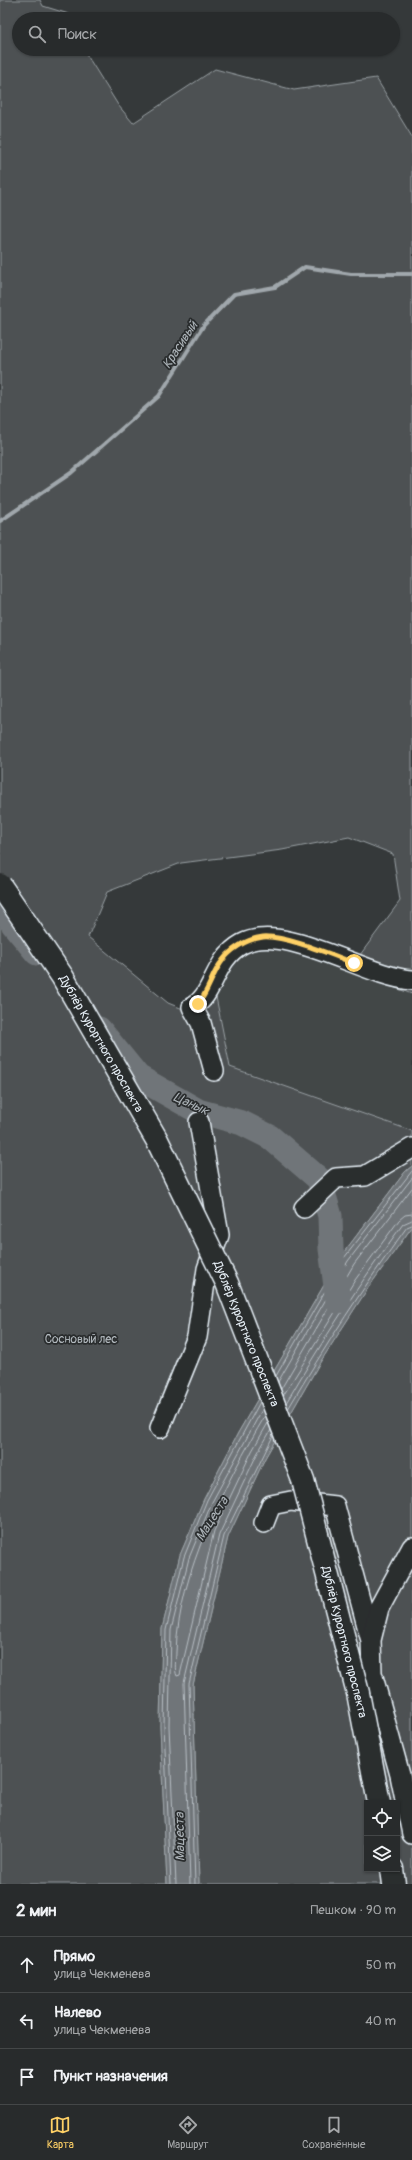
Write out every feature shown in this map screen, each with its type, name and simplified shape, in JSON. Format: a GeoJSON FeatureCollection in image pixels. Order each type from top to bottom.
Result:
{"type":"FeatureCollection","features":[{"type":"Feature","properties":{"kind":"highway","name":"Дублёр Курортного проспекта"},"geometry":{"type":"LineString","coordinates":[[0,885],[62,976],[157,1140],[227,1283],[303,1480],[358,1693],[378,1800]]}},
{"type":"Feature","properties":{"kind":"highway"},"geometry":{"type":"LineString","coordinates":[[392,1872],[394,1884]]}},
{"type":"Feature","properties":{"kind":"street"},"geometry":{"type":"LineString","coordinates":[[214,1071],[201,1023],[192,1007],[203,999],[220,964],[229,953],[241,944],[264,937],[294,942],[412,980]]}},
{"type":"Feature","properties":{"kind":"street"},"geometry":{"type":"LineString","coordinates":[[160,1428],[197,1337],[207,1270],[219,1235],[200,1122]]}},
{"type":"Feature","properties":{"kind":"street"},"geometry":{"type":"LineString","coordinates":[[304,1208],[336,1178],[365,1176],[412,1148]]}},
{"type":"Feature","properties":{"kind":"street"},"geometry":{"type":"LineString","coordinates":[[264,1523],[271,1505],[291,1501],[336,1506],[371,1640],[372,1673],[400,1776],[412,1834]]}},
{"type":"Feature","properties":{"kind":"street"},"geometry":{"type":"LineString","coordinates":[[371,1640],[379,1608],[412,1547]]}},
{"type":"Feature","properties":{"kind":"shaded area"},"geometry":{"type":"Polygon","coordinates":[[[269,942],[412,994],[412,1131],[230,1067],[216,997],[219,977],[231,956],[269,942]]]}},
{"type":"Feature","properties":{"kind":"green space","name":"Сосновый лес"},"geometry":{"type":"Polygon","coordinates":[[[0,0],[40,0],[43,6],[62,12],[12,12],[12,56],[87,56],[118,105],[133,123],[215,69],[294,90],[376,78],[412,137],[412,994],[269,942],[231,956],[219,977],[216,997],[230,1067],[412,1131],[412,1166],[405,1172],[341,1256],[238,1433],[204,1499],[180,1555],[162,1629],[160,1726],[167,1884],[0,1884],[0,0]],[[349,837],[282,850],[181,863],[107,892],[88,937],[168,1003],[183,1009],[198,1004],[220,964],[229,953],[252,939],[264,937],[294,942],[354,963],[400,901],[393,854],[349,837]]]}},
{"type":"Feature","properties":{"kind":"green space"},"geometry":{"type":"Polygon","coordinates":[[[412,1227],[412,1884],[199,1884],[193,1685],[228,1537],[265,1458],[319,1364],[368,1288],[412,1227]]]}},
{"type":"Feature","properties":{"kind":"water","name":"Мацеста"},"geometry":{"type":"Polygon","coordinates":[[[412,1166],[412,1227],[368,1288],[319,1364],[265,1458],[228,1537],[193,1685],[199,1884],[167,1884],[160,1726],[162,1629],[180,1555],[204,1499],[238,1433],[341,1256],[405,1172],[412,1166]]]}},
{"type":"Feature","properties":{"kind":"waterway","name":"Красивый"},"geometry":{"type":"LineString","coordinates":[[0,521],[71,473],[159,396],[204,325],[234,294],[275,287],[305,267],[351,274],[412,274]]}},
{"type":"Feature","properties":{"kind":"waterway","name":"Цанык"},"geometry":{"type":"LineString","coordinates":[[0,904],[13,924],[37,953]]}},
{"type":"Feature","properties":{"kind":"waterway","name":"Цанык"},"geometry":{"type":"LineString","coordinates":[[99,1029],[138,1077],[198,1111],[242,1123],[270,1137],[319,1179],[330,1216],[331,1249],[338,1301]]}},
{"type":"Feature","properties":{"kind":"route"},"geometry":{"type":"LineString","coordinates":[[198,1004],[203,999],[220,964],[229,953],[241,944],[252,939],[264,937],[294,942],[354,963]]}}]}
